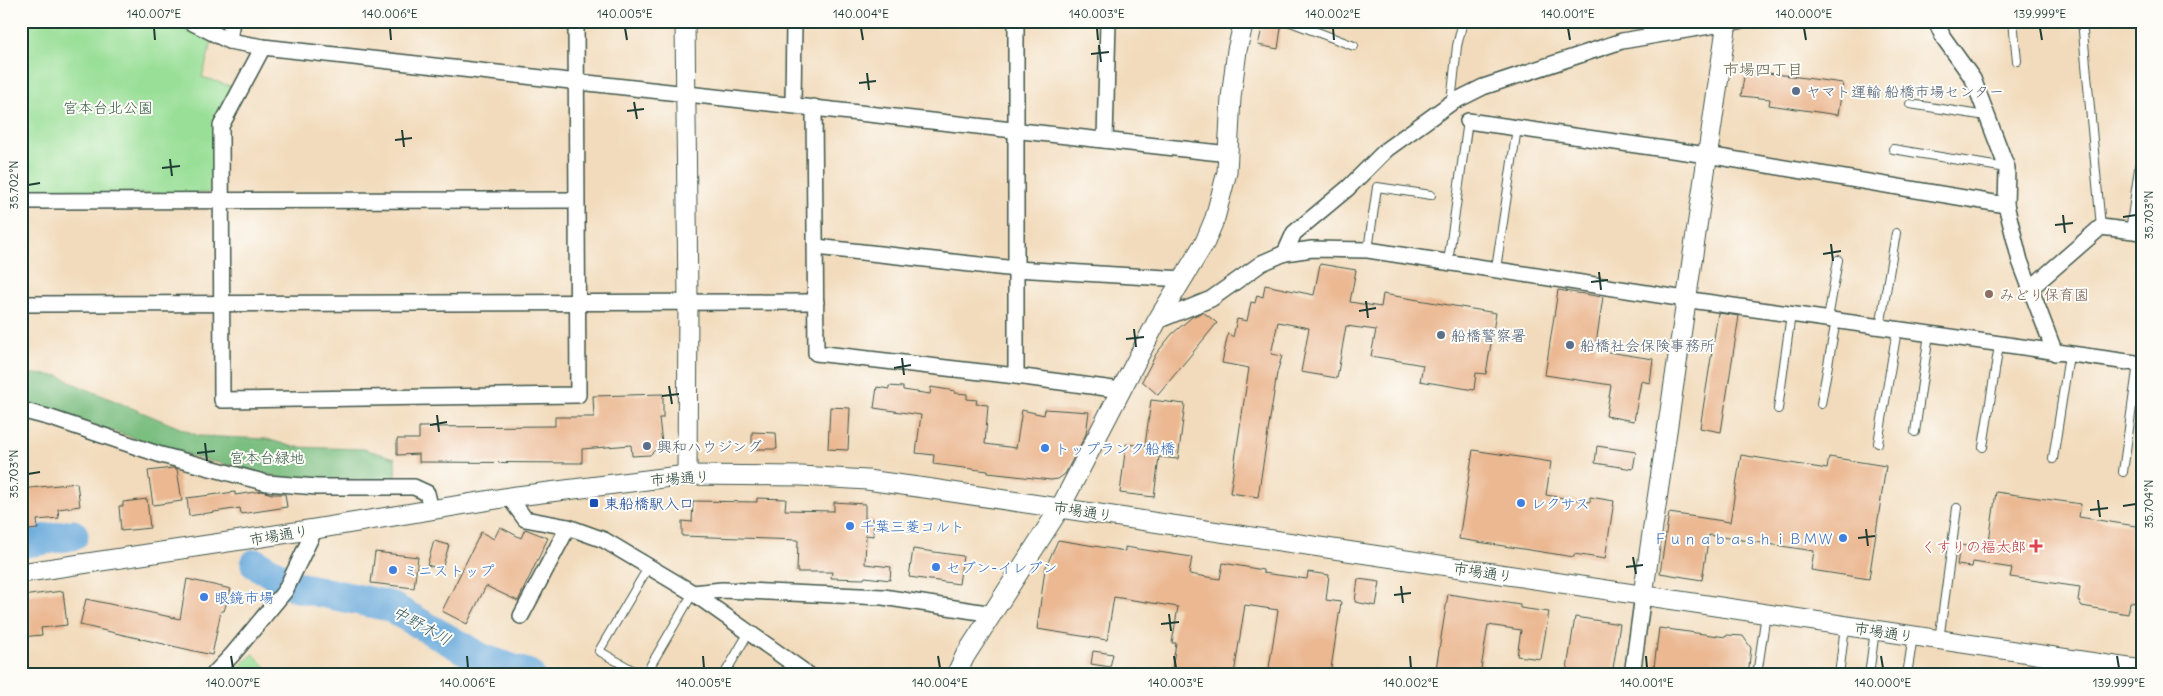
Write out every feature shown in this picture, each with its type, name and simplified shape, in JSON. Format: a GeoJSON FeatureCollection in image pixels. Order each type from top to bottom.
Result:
{"type":"FeatureCollection","features":[{"type":"Feature","properties":{"kind":"street"},"geometry":{"type":"LineString","coordinates":[[189,21],[229,41],[263,47],[1229,154]]}},
{"type":"Feature","properties":{"kind":"street"},"geometry":{"type":"LineString","coordinates":[[229,41],[232,21]]}},
{"type":"Feature","properties":{"kind":"street"},"geometry":{"type":"LineString","coordinates":[[263,47],[221,126],[222,400],[578,395],[576,21]]}},
{"type":"Feature","properties":{"kind":"street"},"geometry":{"type":"LineString","coordinates":[[685,21],[688,301],[687,475]]}},
{"type":"Feature","properties":{"kind":"street"},"geometry":{"type":"LineString","coordinates":[[793,105],[794,21]]}},
{"type":"Feature","properties":{"kind":"street"},"geometry":{"type":"LineString","coordinates":[[1016,21],[1016,376]]}},
{"type":"Feature","properties":{"kind":"street"},"geometry":{"type":"LineString","coordinates":[[1105,140],[1108,21]]}},
{"type":"Feature","properties":{"kind":"street"},"geometry":{"type":"LineString","coordinates":[[956,675],[965,656],[994,614],[1060,508],[1157,321],[1205,242],[1222,194],[1229,154],[1231,98],[1237,50],[1244,21]]}},
{"type":"Feature","properties":{"kind":"street"},"geometry":{"type":"LineString","coordinates":[[1936,21],[1942,36],[1973,79],[2007,168],[2006,205],[2020,261],[2062,354]]}},
{"type":"Feature","properties":{"kind":"street"},"geometry":{"type":"LineString","coordinates":[[1285,253],[1294,234],[1348,188],[1387,149],[1451,103],[1483,87],[1517,74],[1622,41],[1733,22],[1707,155],[1632,675]]}},
{"type":"Feature","properties":{"kind":"street"},"geometry":{"type":"LineString","coordinates":[[814,107],[816,354],[1016,376],[1121,390]]}},
{"type":"Feature","properties":{"kind":"street"},"geometry":{"type":"LineString","coordinates":[[1468,121],[1707,155],[2006,205]]}},
{"type":"Feature","properties":{"kind":"street"},"geometry":{"type":"LineString","coordinates":[[21,201],[576,200]]}},
{"type":"Feature","properties":{"kind":"street"},"geometry":{"type":"LineString","coordinates":[[2031,288],[2101,227],[2136,232]]}},
{"type":"Feature","properties":{"kind":"street"},"geometry":{"type":"LineString","coordinates":[[816,247],[1016,269],[1183,280]]}},
{"type":"Feature","properties":{"kind":"street"},"geometry":{"type":"LineString","coordinates":[[1157,321],[1211,299],[1262,263],[1285,253],[1312,249],[1368,250],[1686,299],[2140,364]]}},
{"type":"Feature","properties":{"kind":"street"},"geometry":{"type":"LineString","coordinates":[[21,304],[816,302]]}},
{"type":"Feature","properties":{"kind":"street"},"geometry":{"type":"LineString","coordinates":[[21,410],[51,418],[160,455],[267,483],[318,487],[414,487],[426,493],[431,510]]}},
{"type":"Feature","properties":{"kind":"street","name":"市場通り"},"geometry":{"type":"LineString","coordinates":[[21,573],[315,529],[509,497],[687,475],[801,476],[867,480],[2142,670]]}},
{"type":"Feature","properties":{"kind":"street"},"geometry":{"type":"LineString","coordinates":[[509,497],[525,519],[568,527],[604,540],[649,566],[693,593],[808,674]]}},
{"type":"Feature","properties":{"kind":"street"},"geometry":{"type":"LineString","coordinates":[[521,616],[568,527]]}},
{"type":"Feature","properties":{"kind":"street"},"geometry":{"type":"LineString","coordinates":[[213,675],[285,591],[315,529]]}},
{"type":"Feature","properties":{"kind":"street"},"geometry":{"type":"LineString","coordinates":[[693,593],[722,590],[883,597],[994,614]]}},
{"type":"Feature","properties":{"kind":"lane"},"geometry":{"type":"LineString","coordinates":[[1288,21],[1354,46]]}},
{"type":"Feature","properties":{"kind":"lane"},"geometry":{"type":"LineString","coordinates":[[1451,103],[1457,46],[1463,21]]}},
{"type":"Feature","properties":{"kind":"lane"},"geometry":{"type":"LineString","coordinates":[[2013,21],[2017,62]]}},
{"type":"Feature","properties":{"kind":"lane"},"geometry":{"type":"LineString","coordinates":[[2082,21],[2101,227]]}},
{"type":"Feature","properties":{"kind":"lane"},"geometry":{"type":"LineString","coordinates":[[1910,104],[1986,116]]}},
{"type":"Feature","properties":{"kind":"lane"},"geometry":{"type":"LineString","coordinates":[[1448,262],[1468,121]]}},
{"type":"Feature","properties":{"kind":"lane"},"geometry":{"type":"LineString","coordinates":[[1496,269],[1517,128]]}},
{"type":"Feature","properties":{"kind":"lane"},"geometry":{"type":"LineString","coordinates":[[2136,232],[2142,148]]}},
{"type":"Feature","properties":{"kind":"lane"},"geometry":{"type":"LineString","coordinates":[[1892,149],[2007,168]]}},
{"type":"Feature","properties":{"kind":"lane"},"geometry":{"type":"LineString","coordinates":[[1368,250],[1377,187],[1431,195]]}},
{"type":"Feature","properties":{"kind":"lane"},"geometry":{"type":"LineString","coordinates":[[1880,327],[1896,233]]}},
{"type":"Feature","properties":{"kind":"lane"},"geometry":{"type":"LineString","coordinates":[[1821,404],[1838,260]]}},
{"type":"Feature","properties":{"kind":"lane"},"geometry":{"type":"LineString","coordinates":[[1778,409],[1791,314]]}},
{"type":"Feature","properties":{"kind":"lane"},"geometry":{"type":"LineString","coordinates":[[1878,443],[1897,330]]}},
{"type":"Feature","properties":{"kind":"lane"},"geometry":{"type":"LineString","coordinates":[[1915,432],[1929,334]]}},
{"type":"Feature","properties":{"kind":"lane"},"geometry":{"type":"LineString","coordinates":[[1983,447],[1999,345]]}},
{"type":"Feature","properties":{"kind":"lane"},"geometry":{"type":"LineString","coordinates":[[2053,459],[2062,354]]}},
{"type":"Feature","properties":{"kind":"lane"},"geometry":{"type":"LineString","coordinates":[[2123,472],[2140,364]]}},
{"type":"Feature","properties":{"kind":"lane"},"geometry":{"type":"LineString","coordinates":[[1939,640],[1957,508]]}},
{"type":"Feature","properties":{"kind":"lane"},"geometry":{"type":"LineString","coordinates":[[641,675],[599,651],[649,566]]}},
{"type":"Feature","properties":{"kind":"lane"},"geometry":{"type":"LineString","coordinates":[[645,675],[693,593]]}},
{"type":"Feature","properties":{"kind":"lane"},"geometry":{"type":"LineString","coordinates":[[1757,675],[1766,614]]}},
{"type":"Feature","properties":{"kind":"lane"},"geometry":{"type":"LineString","coordinates":[[1839,675],[1845,626]]}},
{"type":"Feature","properties":{"kind":"lane"},"geometry":{"type":"LineString","coordinates":[[1870,675],[1875,630]]}},
{"type":"Feature","properties":{"kind":"lane"},"geometry":{"type":"LineString","coordinates":[[724,675],[749,632]]}},
{"type":"Feature","properties":{"kind":"lane"},"geometry":{"type":"LineString","coordinates":[[1907,675],[1913,636]]}},
{"type":"Feature","properties":{"kind":"green space","name":"宮本台北公園"},"geometry":{"type":"Polygon","coordinates":[[[21,21],[173,21],[212,41],[202,77],[233,87],[214,125],[214,187],[208,193],[21,194],[21,21]]]}},
{"type":"Feature","properties":{"kind":"green space","name":"宮本台緑地"},"geometry":{"type":"Polygon","coordinates":[[[21,373],[60,376],[79,386],[199,436],[267,439],[294,447],[364,449],[395,458],[396,480],[290,480],[194,457],[84,422],[48,408],[21,403],[21,373]]]}},
{"type":"Feature","properties":{"kind":"green space"},"geometry":{"type":"Polygon","coordinates":[[[253,654],[274,675],[232,675],[253,654]]]}},
{"type":"Feature","properties":{"kind":"building"},"geometry":{"type":"Polygon","coordinates":[[[1264,21],[1282,21],[1278,49],[1258,45],[1264,21]]]}},
{"type":"Feature","properties":{"kind":"building"},"geometry":{"type":"Polygon","coordinates":[[[1745,70],[1843,83],[1838,115],[1769,105],[1770,99],[1741,96],[1745,70]]]}},
{"type":"Feature","properties":{"kind":"building"},"geometry":{"type":"Polygon","coordinates":[[[1320,264],[1356,270],[1350,302],[1381,307],[1383,294],[1496,313],[1486,374],[1476,373],[1474,390],[1420,381],[1423,365],[1371,356],[1376,330],[1346,326],[1337,378],[1301,372],[1309,328],[1278,322],[1271,354],[1282,356],[1277,373],[1258,497],[1230,493],[1249,368],[1222,363],[1228,333],[1233,337],[1237,319],[1247,321],[1251,302],[1255,303],[1257,295],[1263,297],[1265,285],[1314,295],[1320,264]]]}},
{"type":"Feature","properties":{"kind":"building"},"geometry":{"type":"Polygon","coordinates":[[[1558,290],[1603,297],[1595,350],[1653,359],[1650,383],[1641,381],[1634,421],[1606,416],[1611,385],[1545,375],[1558,290]]]}},
{"type":"Feature","properties":{"kind":"building"},"geometry":{"type":"Polygon","coordinates":[[[1203,312],[1217,323],[1158,395],[1142,381],[1156,354],[1172,334],[1192,317],[1203,312]]]}},
{"type":"Feature","properties":{"kind":"building"},"geometry":{"type":"Polygon","coordinates":[[[1718,313],[1739,316],[1721,432],[1700,428],[1718,313]]]}},
{"type":"Feature","properties":{"kind":"building"},"geometry":{"type":"Polygon","coordinates":[[[889,386],[903,387],[903,390],[930,394],[931,387],[955,391],[955,393],[967,394],[967,399],[977,400],[976,404],[988,405],[985,444],[1016,448],[1022,410],[1044,415],[1045,409],[1089,412],[1086,434],[1065,474],[1058,479],[1051,480],[988,473],[988,471],[933,464],[934,455],[916,453],[921,415],[874,408],[877,387],[889,389],[889,386]]]}},
{"type":"Feature","properties":{"kind":"building"},"geometry":{"type":"Polygon","coordinates":[[[663,394],[663,418],[659,418],[662,443],[650,455],[632,456],[631,445],[582,449],[582,463],[419,462],[419,454],[397,455],[397,439],[419,439],[419,427],[555,426],[555,417],[594,417],[593,396],[663,394]]]}},
{"type":"Feature","properties":{"kind":"building"},"geometry":{"type":"Polygon","coordinates":[[[1151,400],[1185,404],[1178,459],[1159,457],[1154,497],[1120,493],[1126,444],[1145,446],[1151,400]]]}},
{"type":"Feature","properties":{"kind":"building"},"geometry":{"type":"Polygon","coordinates":[[[830,407],[850,408],[848,450],[828,449],[830,407]]]}},
{"type":"Feature","properties":{"kind":"building"},"geometry":{"type":"Polygon","coordinates":[[[752,432],[776,433],[777,449],[752,449],[752,432]]]}},
{"type":"Feature","properties":{"kind":"building"},"geometry":{"type":"Polygon","coordinates":[[[1597,446],[1636,452],[1633,469],[1595,463],[1597,446]]]}},
{"type":"Feature","properties":{"kind":"building"},"geometry":{"type":"Polygon","coordinates":[[[1473,450],[1551,462],[1546,495],[1590,502],[1590,497],[1614,501],[1605,559],[1574,554],[1574,557],[1459,539],[1473,450]]]}},
{"type":"Feature","properties":{"kind":"building"},"geometry":{"type":"Polygon","coordinates":[[[1741,455],[1827,469],[1829,457],[1886,466],[1869,579],[1811,570],[1814,551],[1709,535],[1702,580],[1660,573],[1669,513],[1730,522],[1741,455]]]}},
{"type":"Feature","properties":{"kind":"building"},"geometry":{"type":"Polygon","coordinates":[[[177,469],[182,501],[153,505],[148,471],[177,469]]]}},
{"type":"Feature","properties":{"kind":"building"},"geometry":{"type":"Polygon","coordinates":[[[77,483],[80,506],[58,509],[59,518],[37,520],[38,529],[21,531],[21,489],[77,483]]]}},
{"type":"Feature","properties":{"kind":"building"},"geometry":{"type":"Polygon","coordinates":[[[262,491],[272,494],[285,494],[287,507],[241,514],[240,508],[189,516],[187,498],[235,492],[235,495],[262,491]]]}},
{"type":"Feature","properties":{"kind":"building"},"geometry":{"type":"Polygon","coordinates":[[[1996,492],[2081,504],[2079,517],[2142,527],[2142,604],[2130,602],[2128,614],[2082,606],[2078,600],[2080,587],[2010,577],[2012,568],[1973,562],[1972,567],[1957,565],[1960,545],[1988,549],[1996,492]]]}},
{"type":"Feature","properties":{"kind":"building"},"geometry":{"type":"Polygon","coordinates":[[[757,498],[786,499],[785,510],[834,511],[834,502],[865,504],[865,519],[874,519],[873,536],[866,535],[865,564],[891,567],[890,580],[865,577],[864,579],[831,578],[832,572],[797,572],[798,540],[682,536],[682,521],[692,522],[693,501],[757,502],[757,498]]]}},
{"type":"Feature","properties":{"kind":"building"},"geometry":{"type":"Polygon","coordinates":[[[147,499],[150,528],[121,531],[119,506],[123,506],[123,502],[147,499]]]}},
{"type":"Feature","properties":{"kind":"building"},"geometry":{"type":"Polygon","coordinates":[[[500,527],[521,538],[525,529],[548,538],[518,601],[486,586],[467,624],[442,611],[481,532],[494,539],[500,527]]]}},
{"type":"Feature","properties":{"kind":"building"},"geometry":{"type":"Polygon","coordinates":[[[1058,540],[1125,551],[1125,547],[1192,557],[1189,574],[1220,579],[1223,563],[1263,570],[1263,573],[1307,579],[1308,572],[1329,575],[1326,600],[1341,602],[1330,675],[1310,675],[1269,668],[1278,610],[1245,605],[1234,674],[1214,671],[1214,675],[1171,675],[1176,643],[1172,643],[1178,607],[1114,597],[1107,640],[1037,629],[1045,569],[1058,540]]]}},
{"type":"Feature","properties":{"kind":"building"},"geometry":{"type":"Polygon","coordinates":[[[434,541],[449,545],[442,569],[427,565],[434,541]]]}},
{"type":"Feature","properties":{"kind":"building"},"geometry":{"type":"Polygon","coordinates":[[[913,549],[963,556],[959,584],[909,577],[913,549]]]}},
{"type":"Feature","properties":{"kind":"building"},"geometry":{"type":"Polygon","coordinates":[[[375,552],[418,557],[414,588],[371,583],[375,552]]]}},
{"type":"Feature","properties":{"kind":"building"},"geometry":{"type":"Polygon","coordinates":[[[187,579],[231,589],[224,611],[221,611],[212,655],[80,625],[86,599],[180,619],[187,579]]]}},
{"type":"Feature","properties":{"kind":"building"},"geometry":{"type":"Polygon","coordinates":[[[1358,579],[1380,582],[1376,606],[1355,602],[1358,579]]]}},
{"type":"Feature","properties":{"kind":"building"},"geometry":{"type":"Polygon","coordinates":[[[63,591],[67,625],[41,628],[42,635],[21,637],[21,596],[63,591]]]}},
{"type":"Feature","properties":{"kind":"building"},"geometry":{"type":"Polygon","coordinates":[[[1448,594],[1520,605],[1520,608],[1549,612],[1541,659],[1517,656],[1521,630],[1488,625],[1480,675],[1435,675],[1448,594]]]}},
{"type":"Feature","properties":{"kind":"building"},"geometry":{"type":"Polygon","coordinates":[[[1575,617],[1620,624],[1612,675],[1588,673],[1588,675],[1566,675],[1575,617]]]}},
{"type":"Feature","properties":{"kind":"building"},"geometry":{"type":"Polygon","coordinates":[[[1659,628],[1726,637],[1727,635],[1743,636],[1751,648],[1748,675],[1653,675],[1659,628]]]}},
{"type":"Feature","properties":{"kind":"building"},"geometry":{"type":"Polygon","coordinates":[[[1093,651],[1113,654],[1110,667],[1091,664],[1093,651]]]}},
{"type":"Feature","properties":{"kind":"waterway","name":"中野木川"},"geometry":{"type":"LineString","coordinates":[[21,543],[73,535]]}},
{"type":"Feature","properties":{"kind":"waterway","name":"中野木川"},"geometry":{"type":"LineString","coordinates":[[256,564],[297,587],[389,606],[482,659],[529,675]]}},
{"type":"Feature","properties":{"kind":"place","name":"ヤマト運輸 船橋市場センター"},"geometry":{"type":"Point","coordinates":[1796,91]}},
{"type":"Feature","properties":{"kind":"place","name":"みどり保育園"},"geometry":{"type":"Point","coordinates":[1989,294]}},
{"type":"Feature","properties":{"kind":"place","name":"船橋警察署"},"geometry":{"type":"Point","coordinates":[1441,335]}},
{"type":"Feature","properties":{"kind":"place","name":"船橋社会保険事務所"},"geometry":{"type":"Point","coordinates":[1570,345]}},
{"type":"Feature","properties":{"kind":"place","name":"興和ハウジング"},"geometry":{"type":"Point","coordinates":[647,446]}},
{"type":"Feature","properties":{"kind":"place","name":"トップランク船橋"},"geometry":{"type":"Point","coordinates":[1045,448]}},
{"type":"Feature","properties":{"kind":"place","name":"東船橋駅入口"},"geometry":{"type":"Point","coordinates":[594,503]}},
{"type":"Feature","properties":{"kind":"place","name":"レクサス"},"geometry":{"type":"Point","coordinates":[1521,503]}},
{"type":"Feature","properties":{"kind":"place","name":"千葉三菱コルト"},"geometry":{"type":"Point","coordinates":[850,526]}},
{"type":"Feature","properties":{"kind":"place","name":"ＦｕｎａｂａｓｈｉＢＭＷ"},"geometry":{"type":"Point","coordinates":[1843,538]}},
{"type":"Feature","properties":{"kind":"place","name":"くすりの福太郎"},"geometry":{"type":"Point","coordinates":[2036,546]}},
{"type":"Feature","properties":{"kind":"place","name":"セブン-イレブン"},"geometry":{"type":"Point","coordinates":[936,567]}},
{"type":"Feature","properties":{"kind":"place","name":"ミニストップ"},"geometry":{"type":"Point","coordinates":[393,570]}},
{"type":"Feature","properties":{"kind":"place","name":"眼鏡市場"},"geometry":{"type":"Point","coordinates":[204,597]}},
{"type":"Feature","properties":{"kind":"district","name":"市場四丁目"},"geometry":{"type":"Point","coordinates":[1763,69]}}]}
